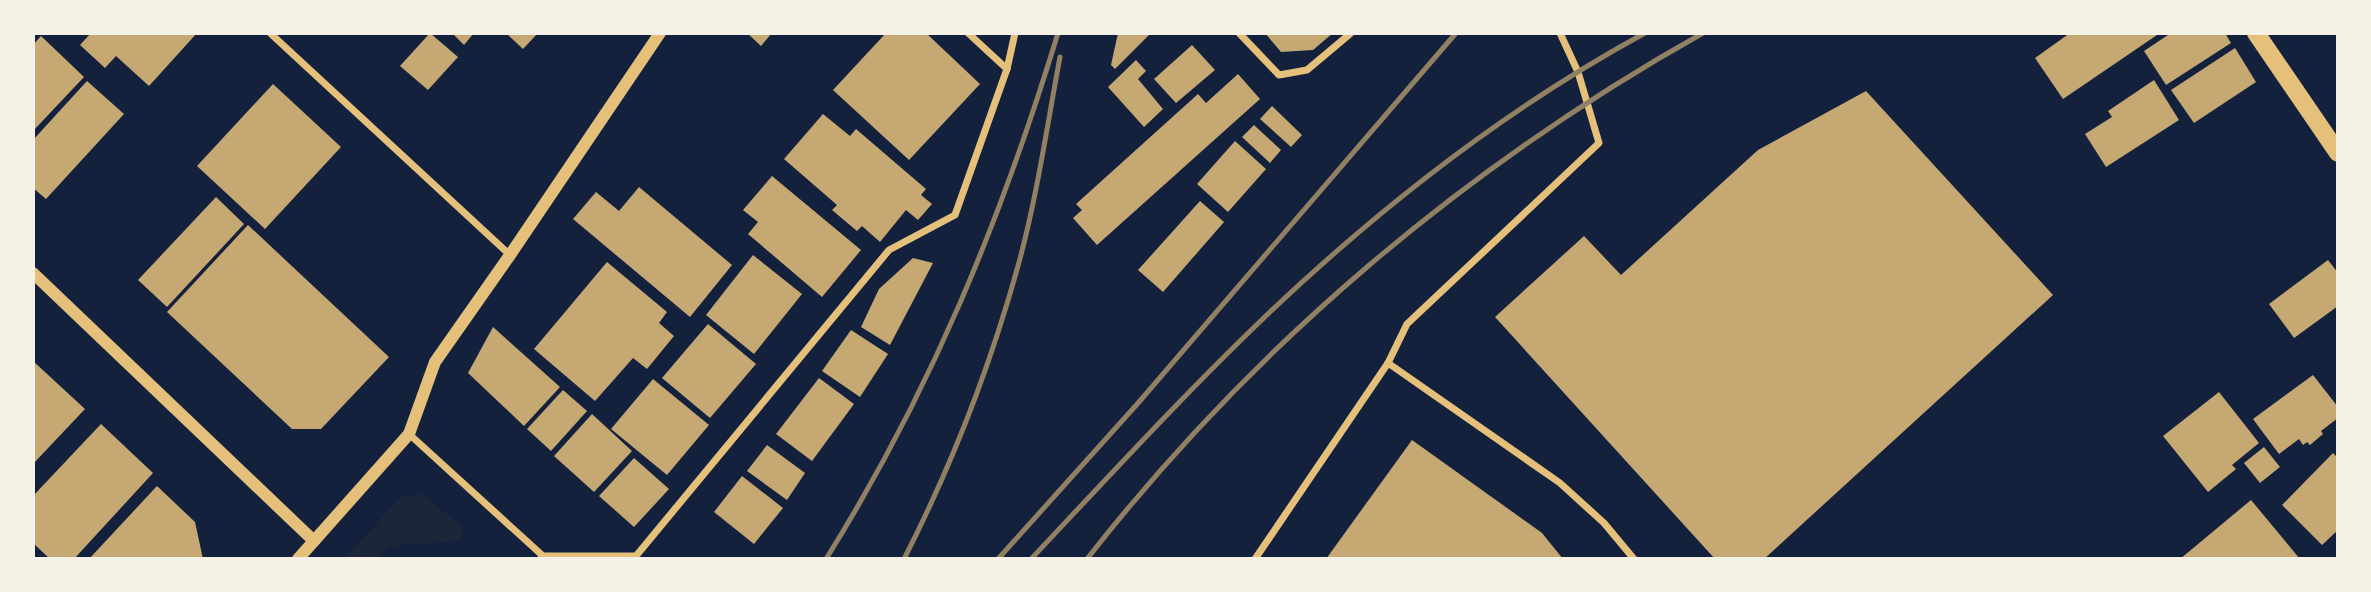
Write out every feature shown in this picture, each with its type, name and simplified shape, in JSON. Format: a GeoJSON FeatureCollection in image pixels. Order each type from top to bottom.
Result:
{"type":"FeatureCollection","features":[{"type":"Feature","properties":{"kind":"main road"},"geometry":{"type":"LineString","coordinates":[[2256,33],[2338,153]]}},
{"type":"Feature","properties":{"kind":"street"},"geometry":{"type":"LineString","coordinates":[[270,33],[510,255]]}},
{"type":"Feature","properties":{"kind":"street"},"geometry":{"type":"LineString","coordinates":[[298,559],[409,434],[435,362],[660,33]]}},
{"type":"Feature","properties":{"kind":"street"},"geometry":{"type":"LineString","coordinates":[[968,33],[1007,69]]}},
{"type":"Feature","properties":{"kind":"street"},"geometry":{"type":"LineString","coordinates":[[409,434],[542,557],[636,556],[889,250],[954,215],[1007,69],[1015,33]]}},
{"type":"Feature","properties":{"kind":"street"},"geometry":{"type":"LineString","coordinates":[[1239,33],[1279,75],[1307,70],[1351,33]]}},
{"type":"Feature","properties":{"kind":"street"},"geometry":{"type":"LineString","coordinates":[[1255,559],[1388,363],[1407,324],[1599,143],[1578,72],[1560,33]]}},
{"type":"Feature","properties":{"kind":"street"},"geometry":{"type":"LineString","coordinates":[[33,273],[314,541]]}},
{"type":"Feature","properties":{"kind":"street"},"geometry":{"type":"LineString","coordinates":[[1388,363],[1560,483],[1604,523],[1634,559]]}},
{"type":"Feature","properties":{"kind":"shaded area"},"geometry":{"type":"Polygon","coordinates":[[[422,494],[464,528],[460,541],[389,546],[377,559],[344,559],[401,497],[422,494]]]}},
{"type":"Feature","properties":{"kind":"building"},"geometry":{"type":"Polygon","coordinates":[[[91,33],[197,33],[149,86],[116,56],[105,68],[80,45],[91,33]]]}},
{"type":"Feature","properties":{"kind":"building"},"geometry":{"type":"Polygon","coordinates":[[[430,33],[458,57],[428,90],[400,66],[430,33]]]}},
{"type":"Feature","properties":{"kind":"building"},"geometry":{"type":"Polygon","coordinates":[[[452,33],[474,33],[464,45],[452,33]]]}},
{"type":"Feature","properties":{"kind":"building"},"geometry":{"type":"Polygon","coordinates":[[[506,33],[538,33],[523,49],[506,33]]]}},
{"type":"Feature","properties":{"kind":"building"},"geometry":{"type":"Polygon","coordinates":[[[747,33],[772,33],[761,46],[747,33]]]}},
{"type":"Feature","properties":{"kind":"building"},"geometry":{"type":"Polygon","coordinates":[[[886,33],[926,33],[980,84],[909,160],[833,90],[886,33]]]}},
{"type":"Feature","properties":{"kind":"building"},"geometry":{"type":"Polygon","coordinates":[[[1118,33],[1151,33],[1115,69],[1111,65],[1118,33]]]}},
{"type":"Feature","properties":{"kind":"building"},"geometry":{"type":"Polygon","coordinates":[[[1265,33],[1333,33],[1313,50],[1281,52],[1265,33]]]}},
{"type":"Feature","properties":{"kind":"building"},"geometry":{"type":"Polygon","coordinates":[[[2070,33],[2160,33],[2063,99],[2035,58],[2070,33]]]}},
{"type":"Feature","properties":{"kind":"building"},"geometry":{"type":"Polygon","coordinates":[[[2171,33],[2225,33],[2231,43],[2166,85],[2144,51],[2171,33]]]}},
{"type":"Feature","properties":{"kind":"building"},"geometry":{"type":"Polygon","coordinates":[[[41,36],[84,77],[33,131],[33,45],[41,36]]]}},
{"type":"Feature","properties":{"kind":"building"},"geometry":{"type":"Polygon","coordinates":[[[1192,45],[1215,70],[1176,103],[1154,79],[1192,45]]]}},
{"type":"Feature","properties":{"kind":"building"},"geometry":{"type":"Polygon","coordinates":[[[2235,48],[2256,82],[2194,123],[2171,90],[2235,48]]]}},
{"type":"Feature","properties":{"kind":"building"},"geometry":{"type":"Polygon","coordinates":[[[1136,60],[1146,71],[1138,79],[1163,109],[1144,127],[1108,87],[1136,60]]]}},
{"type":"Feature","properties":{"kind":"building"},"geometry":{"type":"Polygon","coordinates":[[[1238,74],[1260,99],[1097,245],[1073,218],[1082,210],[1076,204],[1198,94],[1206,103],[1238,74]]]}},
{"type":"Feature","properties":{"kind":"building"},"geometry":{"type":"Polygon","coordinates":[[[2154,80],[2179,120],[2106,167],[2085,134],[2112,117],[2108,111],[2154,80]]]}},
{"type":"Feature","properties":{"kind":"building"},"geometry":{"type":"Polygon","coordinates":[[[87,81],[124,114],[46,199],[33,188],[33,140],[87,81]]]}},
{"type":"Feature","properties":{"kind":"building"},"geometry":{"type":"Polygon","coordinates":[[[273,84],[341,147],[265,229],[197,166],[273,84]]]}},
{"type":"Feature","properties":{"kind":"building"},"geometry":{"type":"Polygon","coordinates":[[[1866,91],[2053,295],[1764,559],[1715,559],[1495,317],[1584,236],[1621,275],[1758,150],[1866,91]]]}},
{"type":"Feature","properties":{"kind":"building"},"geometry":{"type":"Polygon","coordinates":[[[1272,106],[1302,135],[1291,147],[1260,119],[1272,106]]]}},
{"type":"Feature","properties":{"kind":"building"},"geometry":{"type":"Polygon","coordinates":[[[823,114],[850,136],[856,129],[926,189],[921,195],[932,204],[918,220],[906,210],[880,242],[862,226],[857,231],[832,210],[837,205],[784,159],[823,114]]]}},
{"type":"Feature","properties":{"kind":"building"},"geometry":{"type":"Polygon","coordinates":[[[1254,125],[1281,150],[1270,163],[1242,137],[1254,125]]]}},
{"type":"Feature","properties":{"kind":"building"},"geometry":{"type":"Polygon","coordinates":[[[1235,141],[1266,169],[1228,212],[1197,184],[1235,141]]]}},
{"type":"Feature","properties":{"kind":"building"},"geometry":{"type":"Polygon","coordinates":[[[772,176],[861,250],[822,297],[748,234],[758,222],[743,210],[772,176]]]}},
{"type":"Feature","properties":{"kind":"building"},"geometry":{"type":"Polygon","coordinates":[[[639,187],[732,265],[690,317],[573,219],[596,192],[619,211],[639,187]]]}},
{"type":"Feature","properties":{"kind":"building"},"geometry":{"type":"Polygon","coordinates":[[[216,197],[244,224],[167,307],[138,280],[216,197]]]}},
{"type":"Feature","properties":{"kind":"building"},"geometry":{"type":"Polygon","coordinates":[[[1200,201],[1224,222],[1163,292],[1138,270],[1200,201]]]}},
{"type":"Feature","properties":{"kind":"building"},"geometry":{"type":"Polygon","coordinates":[[[248,225],[389,357],[321,429],[292,429],[167,312],[248,225]]]}},
{"type":"Feature","properties":{"kind":"building"},"geometry":{"type":"Polygon","coordinates":[[[753,255],[802,294],[754,354],[706,315],[753,255]]]}},
{"type":"Feature","properties":{"kind":"building"},"geometry":{"type":"Polygon","coordinates":[[[913,258],[933,263],[890,345],[861,327],[879,289],[913,258]]]}},
{"type":"Feature","properties":{"kind":"building"},"geometry":{"type":"Polygon","coordinates":[[[2328,260],[2338,273],[2338,306],[2294,338],[2269,304],[2328,260]]]}},
{"type":"Feature","properties":{"kind":"building"},"geometry":{"type":"Polygon","coordinates":[[[607,262],[667,312],[659,323],[674,336],[647,369],[633,358],[595,401],[534,349],[607,262]]]}},
{"type":"Feature","properties":{"kind":"building"},"geometry":{"type":"Polygon","coordinates":[[[708,324],[756,364],[710,418],[662,378],[708,324]]]}},
{"type":"Feature","properties":{"kind":"building"},"geometry":{"type":"Polygon","coordinates":[[[493,327],[560,387],[524,426],[468,373],[493,327]]]}},
{"type":"Feature","properties":{"kind":"building"},"geometry":{"type":"Polygon","coordinates":[[[851,330],[888,354],[860,397],[822,371],[851,330]]]}},
{"type":"Feature","properties":{"kind":"building"},"geometry":{"type":"Polygon","coordinates":[[[33,361],[85,409],[33,464],[33,361]]]}},
{"type":"Feature","properties":{"kind":"building"},"geometry":{"type":"Polygon","coordinates":[[[2313,375],[2338,407],[2338,418],[2321,431],[2323,434],[2310,445],[2307,442],[2303,445],[2299,439],[2279,454],[2253,419],[2313,375]]]}},
{"type":"Feature","properties":{"kind":"building"},"geometry":{"type":"Polygon","coordinates":[[[819,378],[854,404],[812,461],[776,434],[819,378]]]}},
{"type":"Feature","properties":{"kind":"building"},"geometry":{"type":"Polygon","coordinates":[[[653,379],[709,425],[667,475],[611,429],[653,379]]]}},
{"type":"Feature","properties":{"kind":"building"},"geometry":{"type":"Polygon","coordinates":[[[563,390],[587,411],[551,451],[527,429],[563,390]]]}},
{"type":"Feature","properties":{"kind":"building"},"geometry":{"type":"Polygon","coordinates":[[[2219,392],[2259,443],[2232,465],[2236,469],[2208,492],[2163,436],[2219,392]]]}},
{"type":"Feature","properties":{"kind":"building"},"geometry":{"type":"Polygon","coordinates":[[[592,414],[632,451],[594,492],[554,456],[592,414]]]}},
{"type":"Feature","properties":{"kind":"building"},"geometry":{"type":"Polygon","coordinates":[[[101,424],[153,473],[74,559],[50,559],[33,543],[33,496],[101,424]]]}},
{"type":"Feature","properties":{"kind":"building"},"geometry":{"type":"Polygon","coordinates":[[[1412,440],[1542,533],[1563,559],[1326,559],[1412,440]]]}},
{"type":"Feature","properties":{"kind":"building"},"geometry":{"type":"Polygon","coordinates":[[[767,445],[805,473],[787,500],[747,471],[767,445]]]}},
{"type":"Feature","properties":{"kind":"building"},"geometry":{"type":"Polygon","coordinates":[[[2264,447],[2280,467],[2260,483],[2244,463],[2264,447]]]}},
{"type":"Feature","properties":{"kind":"building"},"geometry":{"type":"Polygon","coordinates":[[[2333,453],[2338,458],[2338,530],[2322,545],[2282,505],[2333,453]]]}},
{"type":"Feature","properties":{"kind":"building"},"geometry":{"type":"Polygon","coordinates":[[[634,458],[669,489],[634,527],[599,496],[634,458]]]}},
{"type":"Feature","properties":{"kind":"building"},"geometry":{"type":"Polygon","coordinates":[[[742,476],[783,508],[754,544],[714,512],[742,476]]]}},
{"type":"Feature","properties":{"kind":"building"},"geometry":{"type":"Polygon","coordinates":[[[157,486],[195,522],[203,559],[89,559],[157,486]]]}},
{"type":"Feature","properties":{"kind":"building"},"geometry":{"type":"Polygon","coordinates":[[[2251,500],[2300,559],[2180,559],[2251,500]]]}},
{"type":"Feature","properties":{"kind":"railway"},"geometry":{"type":"LineString","coordinates":[[826,559],[898,433],[960,304],[1012,171],[1058,33]]}},
{"type":"Feature","properties":{"kind":"railway"},"geometry":{"type":"LineString","coordinates":[[998,559],[1139,402],[1456,33]]}},
{"type":"Feature","properties":{"kind":"railway"},"geometry":{"type":"LineString","coordinates":[[1031,559],[1210,371],[1271,311],[1358,233],[1496,126],[1594,62],[1645,33]]}},
{"type":"Feature","properties":{"kind":"railway"},"geometry":{"type":"LineString","coordinates":[[1087,559],[1152,480],[1221,405],[1293,333],[1369,265],[1448,201],[1530,141],[1615,85],[1703,33]]}},
{"type":"Feature","properties":{"kind":"railway"},"geometry":{"type":"LineString","coordinates":[[904,559],[954,452],[1007,304],[1031,214],[1060,57]]}}]}
